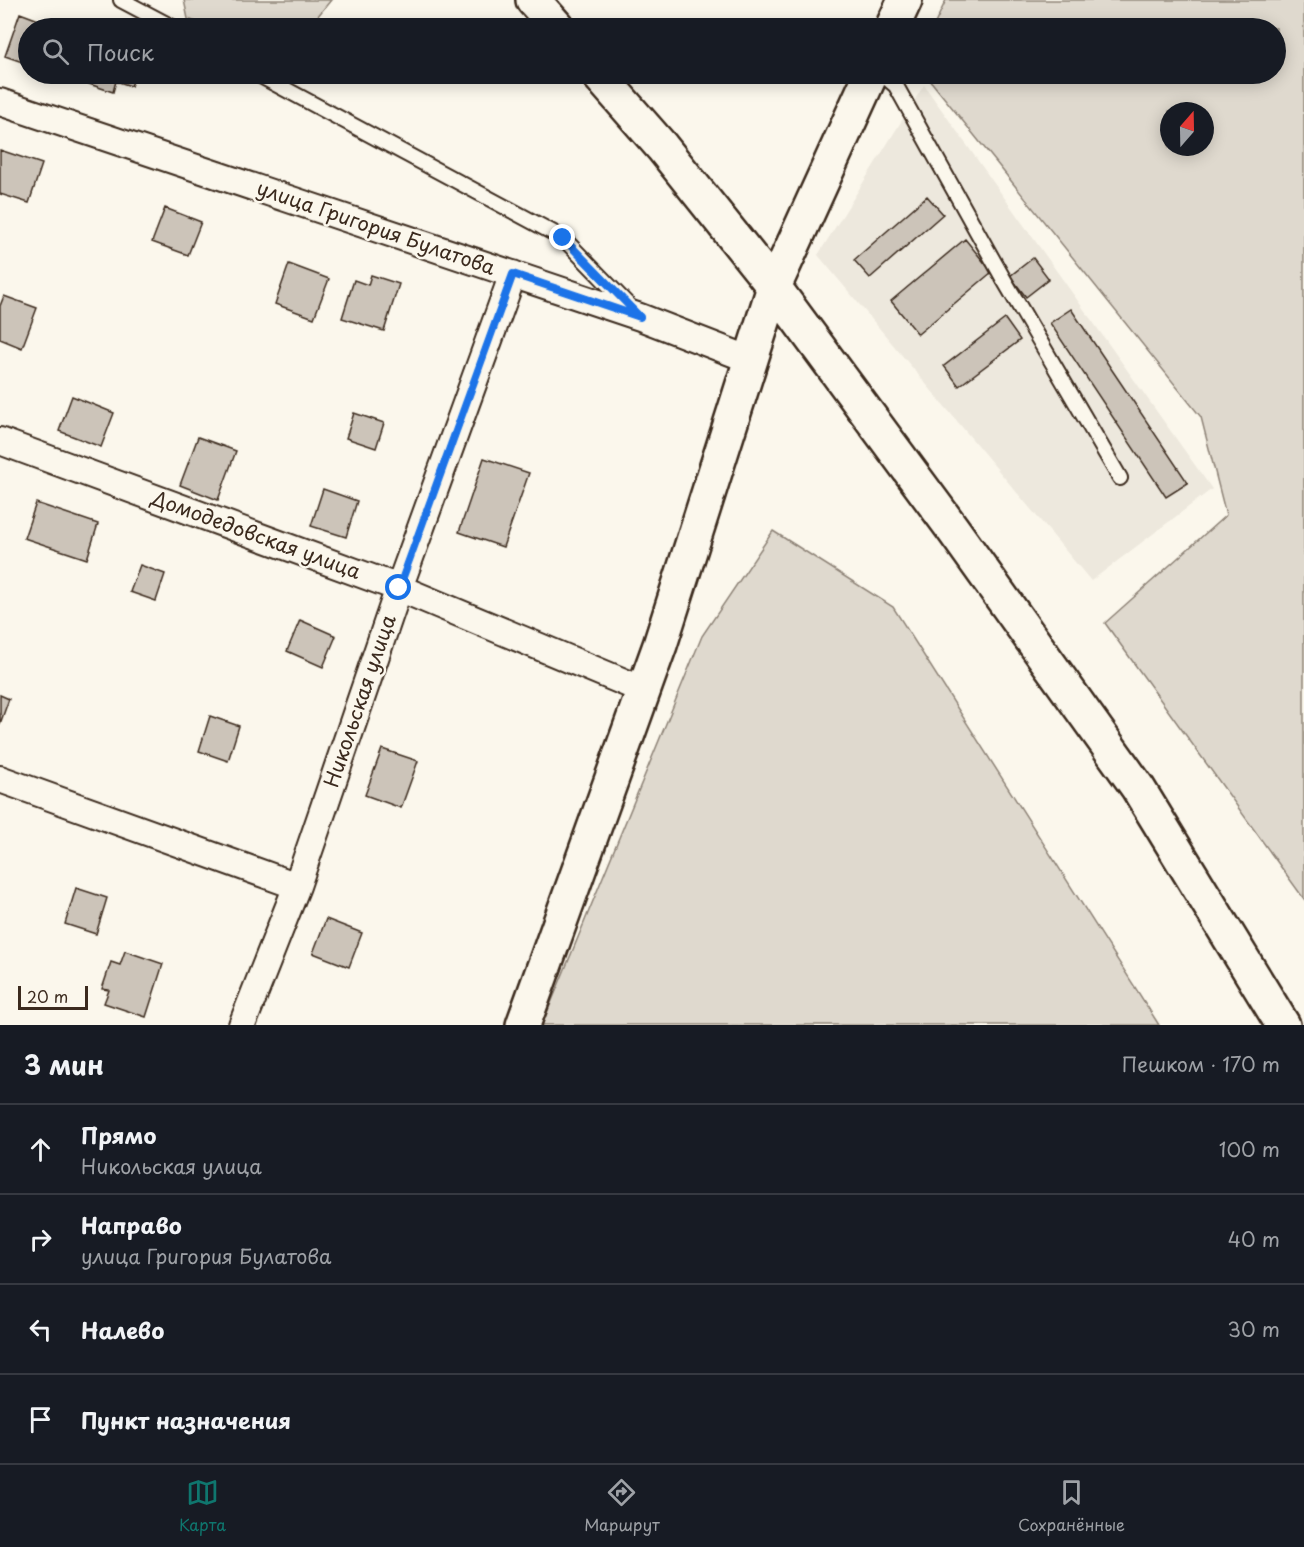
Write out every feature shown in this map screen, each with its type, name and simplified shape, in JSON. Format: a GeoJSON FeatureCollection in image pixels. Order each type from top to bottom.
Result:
{"type":"FeatureCollection","features":[{"type":"Feature","properties":{"kind":"main road"},"geometry":{"type":"LineString","coordinates":[[533,0],[549,18]]}},
{"type":"Feature","properties":{"kind":"main road"},"geometry":{"type":"LineString","coordinates":[[897,18],[905,0]]}},
{"type":"Feature","properties":{"kind":"main road"},"geometry":{"type":"LineString","coordinates":[[607,84],[662,147],[774,287],[952,528],[1138,788],[1283,1025]]}},
{"type":"Feature","properties":{"kind":"main road"},"geometry":{"type":"LineString","coordinates":[[523,1025],[644,690],[774,287],[866,84]]}},
{"type":"Feature","properties":{"kind":"street","name":"улица Григория Булатова"},"geometry":{"type":"LineString","coordinates":[[0,102],[640,317],[751,360]]}},
{"type":"Feature","properties":{"kind":"street","name":"Никольская улица"},"geometry":{"type":"LineString","coordinates":[[242,1025],[297,886],[399,588],[513,274]]}},
{"type":"Feature","properties":{"kind":"street","name":"Домодедовская улица"},"geometry":{"type":"LineString","coordinates":[[0,441],[399,588],[644,690]]}},
{"type":"Feature","properties":{"kind":"street"},"geometry":{"type":"LineString","coordinates":[[0,779],[297,886]]}},
{"type":"Feature","properties":{"kind":"lane"},"geometry":{"type":"LineString","coordinates":[[121,0],[155,18]]}},
{"type":"Feature","properties":{"kind":"lane"},"geometry":{"type":"LineString","coordinates":[[276,84],[563,238],[640,317]]}},
{"type":"Feature","properties":{"kind":"lane"},"geometry":{"type":"LineString","coordinates":[[894,84],[1004,280],[1120,478]]}},
{"type":"Feature","properties":{"kind":"shaded area"},"geometry":{"type":"Polygon","coordinates":[[[184,0],[331,0],[316,18],[188,18],[184,0]]]}},
{"type":"Feature","properties":{"kind":"shaded area"},"geometry":{"type":"Polygon","coordinates":[[[946,0],[1304,0],[1304,899],[1105,623],[1226,515],[1201,417],[933,84],[1286,84],[1286,18],[938,18],[946,0]]]}},
{"type":"Feature","properties":{"kind":"shaded area"},"geometry":{"type":"Polygon","coordinates":[[[924,85],[1212,489],[1091,581],[818,255],[924,85]]]}},
{"type":"Feature","properties":{"kind":"shaded area"},"geometry":{"type":"Polygon","coordinates":[[[773,531],[893,607],[1159,1025],[542,1025],[702,636],[773,531]]]}},
{"type":"Feature","properties":{"kind":"building"},"geometry":{"type":"Polygon","coordinates":[[[20,13],[33,18],[18,18],[20,13]]]}},
{"type":"Feature","properties":{"kind":"building"},"geometry":{"type":"Polygon","coordinates":[[[18,19],[18,61],[5,56],[18,19]]]}},
{"type":"Feature","properties":{"kind":"building"},"geometry":{"type":"Polygon","coordinates":[[[89,84],[115,84],[113,92],[89,84]]]}},
{"type":"Feature","properties":{"kind":"building"},"geometry":{"type":"Polygon","coordinates":[[[0,150],[42,164],[29,203],[0,194],[0,150]]]}},
{"type":"Feature","properties":{"kind":"building"},"geometry":{"type":"Polygon","coordinates":[[[927,196],[943,214],[870,278],[854,260],[927,196]]]}},
{"type":"Feature","properties":{"kind":"building"},"geometry":{"type":"Polygon","coordinates":[[[165,208],[201,222],[188,255],[152,242],[165,208]]]}},
{"type":"Feature","properties":{"kind":"building"},"geometry":{"type":"Polygon","coordinates":[[[965,239],[992,272],[918,334],[891,301],[965,239]]]}},
{"type":"Feature","properties":{"kind":"building"},"geometry":{"type":"Polygon","coordinates":[[[1033,258],[1049,279],[1026,297],[1010,276],[1033,258]]]}},
{"type":"Feature","properties":{"kind":"building"},"geometry":{"type":"Polygon","coordinates":[[[289,264],[329,279],[314,318],[275,304],[289,264]]]}},
{"type":"Feature","properties":{"kind":"building"},"geometry":{"type":"Polygon","coordinates":[[[371,275],[399,284],[384,331],[342,318],[354,280],[368,285],[371,275]]]}},
{"type":"Feature","properties":{"kind":"building"},"geometry":{"type":"Polygon","coordinates":[[[4,296],[37,308],[22,348],[0,339],[0,306],[4,296]]]}},
{"type":"Feature","properties":{"kind":"building"},"geometry":{"type":"Polygon","coordinates":[[[1071,309],[1188,483],[1166,497],[1050,323],[1071,309]]]}},
{"type":"Feature","properties":{"kind":"building"},"geometry":{"type":"Polygon","coordinates":[[[1005,319],[1020,340],[959,386],[944,366],[1005,319]]]}},
{"type":"Feature","properties":{"kind":"building"},"geometry":{"type":"Polygon","coordinates":[[[72,396],[114,413],[101,447],[59,431],[72,396]]]}},
{"type":"Feature","properties":{"kind":"building"},"geometry":{"type":"Polygon","coordinates":[[[354,413],[384,423],[376,448],[346,438],[354,413]]]}},
{"type":"Feature","properties":{"kind":"building"},"geometry":{"type":"Polygon","coordinates":[[[198,437],[236,451],[218,500],[180,485],[198,437]]]}},
{"type":"Feature","properties":{"kind":"building"},"geometry":{"type":"Polygon","coordinates":[[[484,458],[529,473],[503,547],[459,532],[484,458]]]}},
{"type":"Feature","properties":{"kind":"building"},"geometry":{"type":"Polygon","coordinates":[[[323,489],[357,501],[346,537],[311,526],[323,489]]]}},
{"type":"Feature","properties":{"kind":"building"},"geometry":{"type":"Polygon","coordinates":[[[36,503],[98,524],[87,559],[24,538],[36,503]]]}},
{"type":"Feature","properties":{"kind":"building"},"geometry":{"type":"Polygon","coordinates":[[[140,565],[165,574],[156,601],[130,592],[140,565]]]}},
{"type":"Feature","properties":{"kind":"building"},"geometry":{"type":"Polygon","coordinates":[[[300,620],[336,636],[323,667],[287,651],[300,620]]]}},
{"type":"Feature","properties":{"kind":"building"},"geometry":{"type":"Polygon","coordinates":[[[0,695],[9,699],[0,724],[0,695]]]}},
{"type":"Feature","properties":{"kind":"building"},"geometry":{"type":"Polygon","coordinates":[[[210,716],[239,726],[228,761],[199,751],[210,716]]]}},
{"type":"Feature","properties":{"kind":"building"},"geometry":{"type":"Polygon","coordinates":[[[382,749],[418,761],[401,808],[365,795],[382,749]]]}},
{"type":"Feature","properties":{"kind":"building"},"geometry":{"type":"Polygon","coordinates":[[[76,888],[107,898],[96,934],[65,924],[76,888]]]}},
{"type":"Feature","properties":{"kind":"building"},"geometry":{"type":"Polygon","coordinates":[[[326,919],[362,933],[349,967],[313,953],[326,919]]]}},
{"type":"Feature","properties":{"kind":"building"},"geometry":{"type":"Polygon","coordinates":[[[125,951],[163,964],[146,1017],[104,1003],[109,990],[102,989],[111,962],[120,965],[125,951]]]}},
{"type":"Feature","properties":{"kind":"route"},"geometry":{"type":"LineString","coordinates":[[399,588],[513,274],[640,317],[563,238]]}}]}
